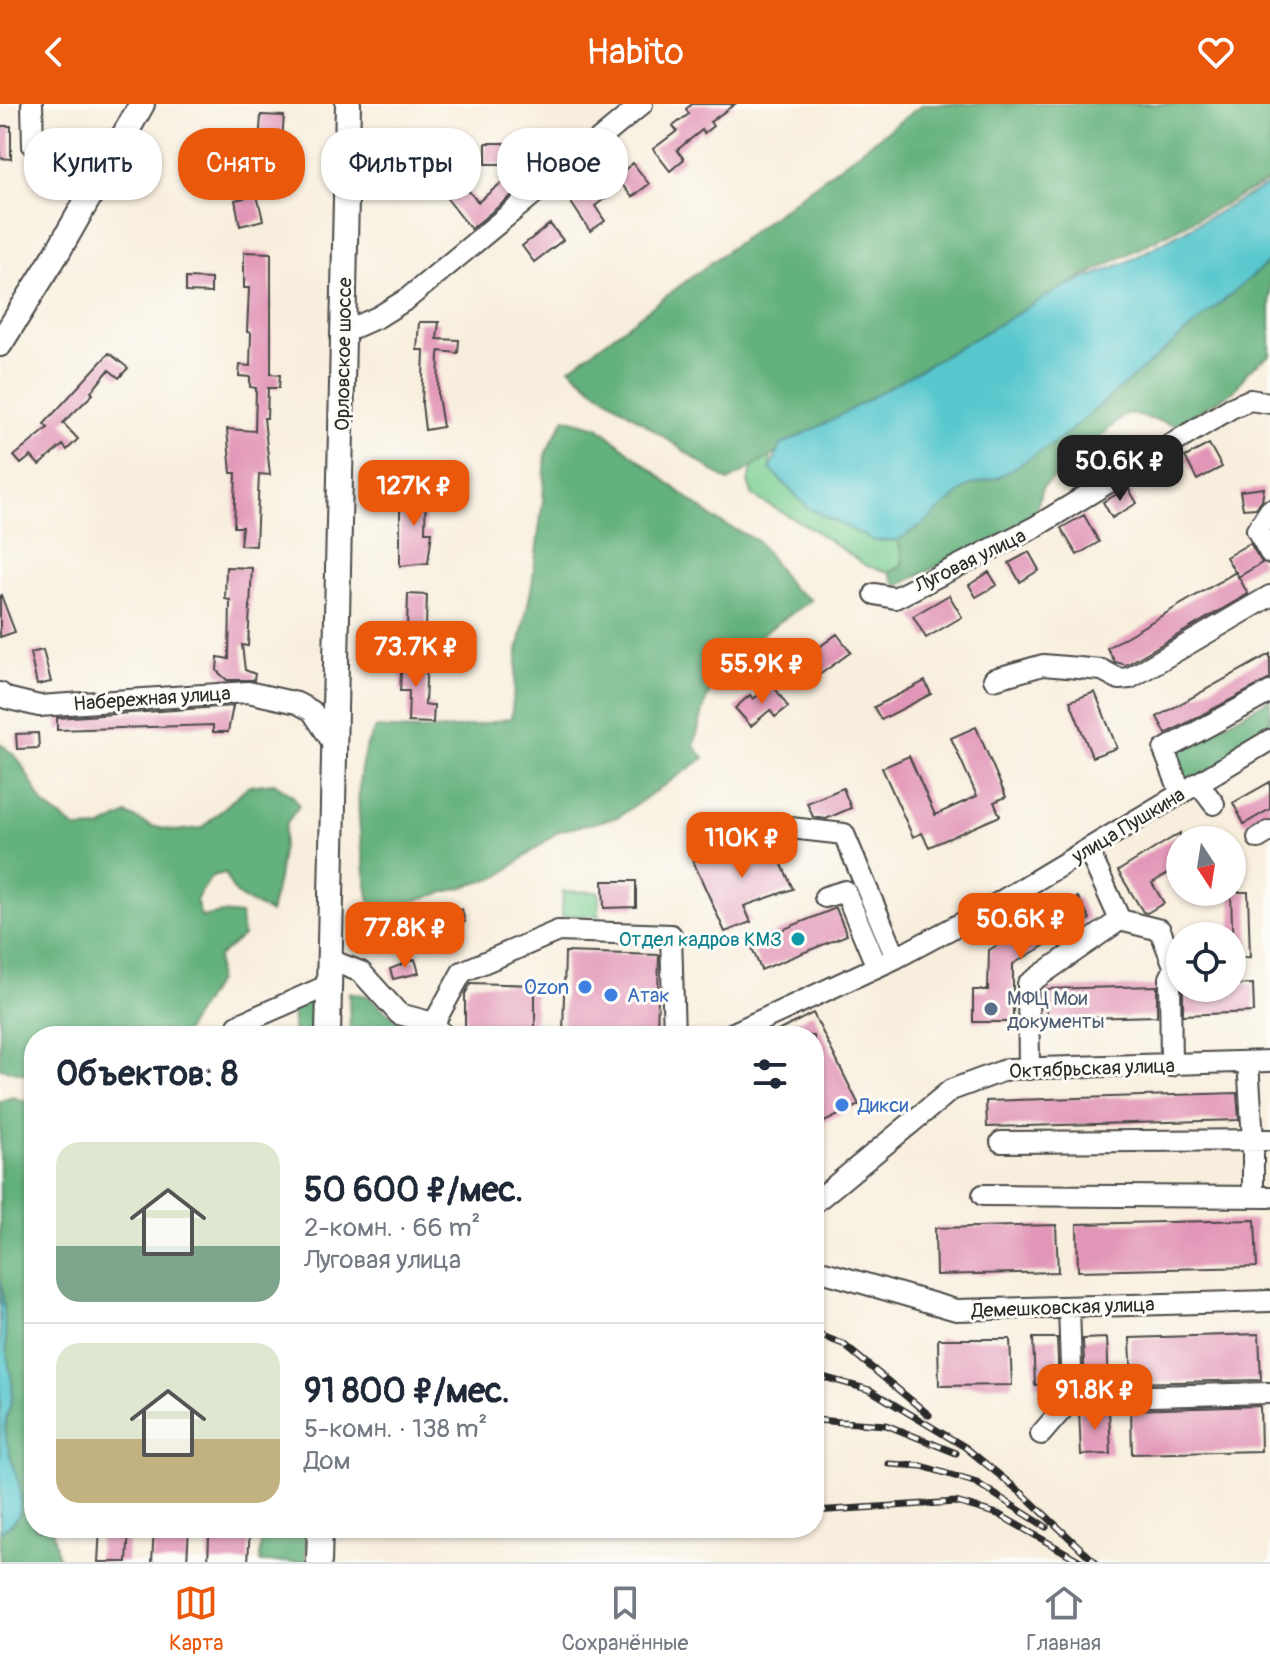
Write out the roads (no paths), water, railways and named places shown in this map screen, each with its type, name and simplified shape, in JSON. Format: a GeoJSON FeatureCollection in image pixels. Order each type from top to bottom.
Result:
{"type":"FeatureCollection","features":[{"type":"Feature","properties":{"kind":"main road"},"geometry":{"type":"LineString","coordinates":[[129,128],[142,104]]}},
{"type":"Feature","properties":{"kind":"main road","name":"Орловское шоссе"},"geometry":{"type":"LineString","coordinates":[[328,1026],[348,104]]}},
{"type":"Feature","properties":{"kind":"main road"},"geometry":{"type":"LineString","coordinates":[[0,344],[87,200]]}},
{"type":"Feature","properties":{"kind":"main road"},"geometry":{"type":"LineString","coordinates":[[319,1562],[320,1538]]}},
{"type":"Feature","properties":{"kind":"street"},"geometry":{"type":"LineString","coordinates":[[32,104],[33,128]]}},
{"type":"Feature","properties":{"kind":"street"},"geometry":{"type":"LineString","coordinates":[[344,332],[378,317],[407,299],[642,104]]}},
{"type":"Feature","properties":{"kind":"street","name":"Луговая улица"},"geometry":{"type":"LineString","coordinates":[[875,594],[895,598],[1035,527],[1231,408],[1250,400],[1270,403]]}},
{"type":"Feature","properties":{"kind":"street"},"geometry":{"type":"LineString","coordinates":[[1270,510],[1257,530],[1270,553]]}},
{"type":"Feature","properties":{"kind":"street"},"geometry":{"type":"LineString","coordinates":[[994,679],[1043,665],[1102,670],[1119,679],[1130,678],[1270,596]]}},
{"type":"Feature","properties":{"kind":"street","name":"Набережная улица"},"geometry":{"type":"LineString","coordinates":[[0,693],[6,698],[39,706],[248,692],[297,703],[312,711],[333,743]]}},
{"type":"Feature","properties":{"kind":"street"},"geometry":{"type":"LineString","coordinates":[[1214,804],[1190,788],[1164,750],[1270,692]]}},
{"type":"Feature","properties":{"kind":"street","name":"улица Пушкина"},"geometry":{"type":"LineString","coordinates":[[749,1026],[896,958],[988,909],[1270,740]]}},
{"type":"Feature","properties":{"kind":"street"},"geometry":{"type":"LineString","coordinates":[[700,841],[773,826],[844,834],[896,958]]}},
{"type":"Feature","properties":{"kind":"street"},"geometry":{"type":"LineString","coordinates":[[1088,849],[1120,920]]}},
{"type":"Feature","properties":{"kind":"street"},"geometry":{"type":"LineString","coordinates":[[825,897],[845,891],[877,967]]}},
{"type":"Feature","properties":{"kind":"street"},"geometry":{"type":"LineString","coordinates":[[1029,1069],[1028,984],[1120,920],[1160,930],[1175,968],[1170,978],[1171,1066]]}},
{"type":"Feature","properties":{"kind":"street"},"geometry":{"type":"LineString","coordinates":[[441,1026],[462,972],[558,931],[671,935],[674,1026]]}},
{"type":"Feature","properties":{"kind":"street"},"geometry":{"type":"LineString","coordinates":[[330,960],[361,972],[399,1014],[429,1026]]}},
{"type":"Feature","properties":{"kind":"street"},"geometry":{"type":"LineString","coordinates":[[238,1026],[329,985]]}},
{"type":"Feature","properties":{"kind":"street","name":"Октябрьская улица"},"geometry":{"type":"LineString","coordinates":[[824,1195],[951,1090],[1008,1069],[1270,1061]]}},
{"type":"Feature","properties":{"kind":"street"},"geometry":{"type":"LineString","coordinates":[[983,1195],[1262,1197],[1262,1140],[1248,1062]]}},
{"type":"Feature","properties":{"kind":"street"},"geometry":{"type":"LineString","coordinates":[[1001,1142],[1262,1140]]}},
{"type":"Feature","properties":{"kind":"street","name":"Демешковская улица"},"geometry":{"type":"LineString","coordinates":[[824,1272],[956,1310],[1270,1301]]}},
{"type":"Feature","properties":{"kind":"street"},"geometry":{"type":"LineString","coordinates":[[1041,1434],[1072,1398],[1069,1307]]}},
{"type":"Feature","properties":{"kind":"street"},"geometry":{"type":"LineString","coordinates":[[1072,1398],[1270,1393]]}},
{"type":"Feature","properties":{"kind":"water"},"geometry":{"type":"Polygon","coordinates":[[[1270,184],[1270,261],[1059,440],[999,477],[968,486],[927,521],[898,540],[875,541],[808,508],[770,469],[781,445],[830,421],[1060,289],[1127,262],[1270,184]]]}},
{"type":"Feature","properties":{"kind":"water"},"geometry":{"type":"Polygon","coordinates":[[[0,1279],[12,1389],[5,1431],[21,1500],[17,1517],[0,1532],[0,1279]]]}},
{"type":"Feature","properties":{"kind":"railway"},"geometry":{"type":"LineString","coordinates":[[824,1337],[843,1344],[929,1415]]}},
{"type":"Feature","properties":{"kind":"railway"},"geometry":{"type":"LineString","coordinates":[[824,1378],[870,1390],[965,1447],[1024,1495],[1095,1562]]}},
{"type":"Feature","properties":{"kind":"railway"},"geometry":{"type":"LineString","coordinates":[[824,1421],[886,1425],[956,1453]]}},
{"type":"Feature","properties":{"kind":"railway"},"geometry":{"type":"LineString","coordinates":[[889,1464],[922,1466],[977,1483],[1046,1527]]}},
{"type":"Feature","properties":{"kind":"railway"},"geometry":{"type":"LineString","coordinates":[[824,1510],[956,1502],[998,1514],[1082,1562]]}},
{"type":"Feature","properties":{"kind":"place","name":"Отдел кадров КМЗ"},"geometry":{"type":"Point","coordinates":[798,939]}},
{"type":"Feature","properties":{"kind":"place","name":"Ozon"},"geometry":{"type":"Point","coordinates":[585,987]}},
{"type":"Feature","properties":{"kind":"place","name":"Атак"},"geometry":{"type":"Point","coordinates":[611,995]}},
{"type":"Feature","properties":{"kind":"place","name":"МФЦ Мои документы"},"geometry":{"type":"Point","coordinates":[991,1009]}},
{"type":"Feature","properties":{"kind":"place","name":"Дикси"},"geometry":{"type":"Point","coordinates":[842,1105]}}]}
